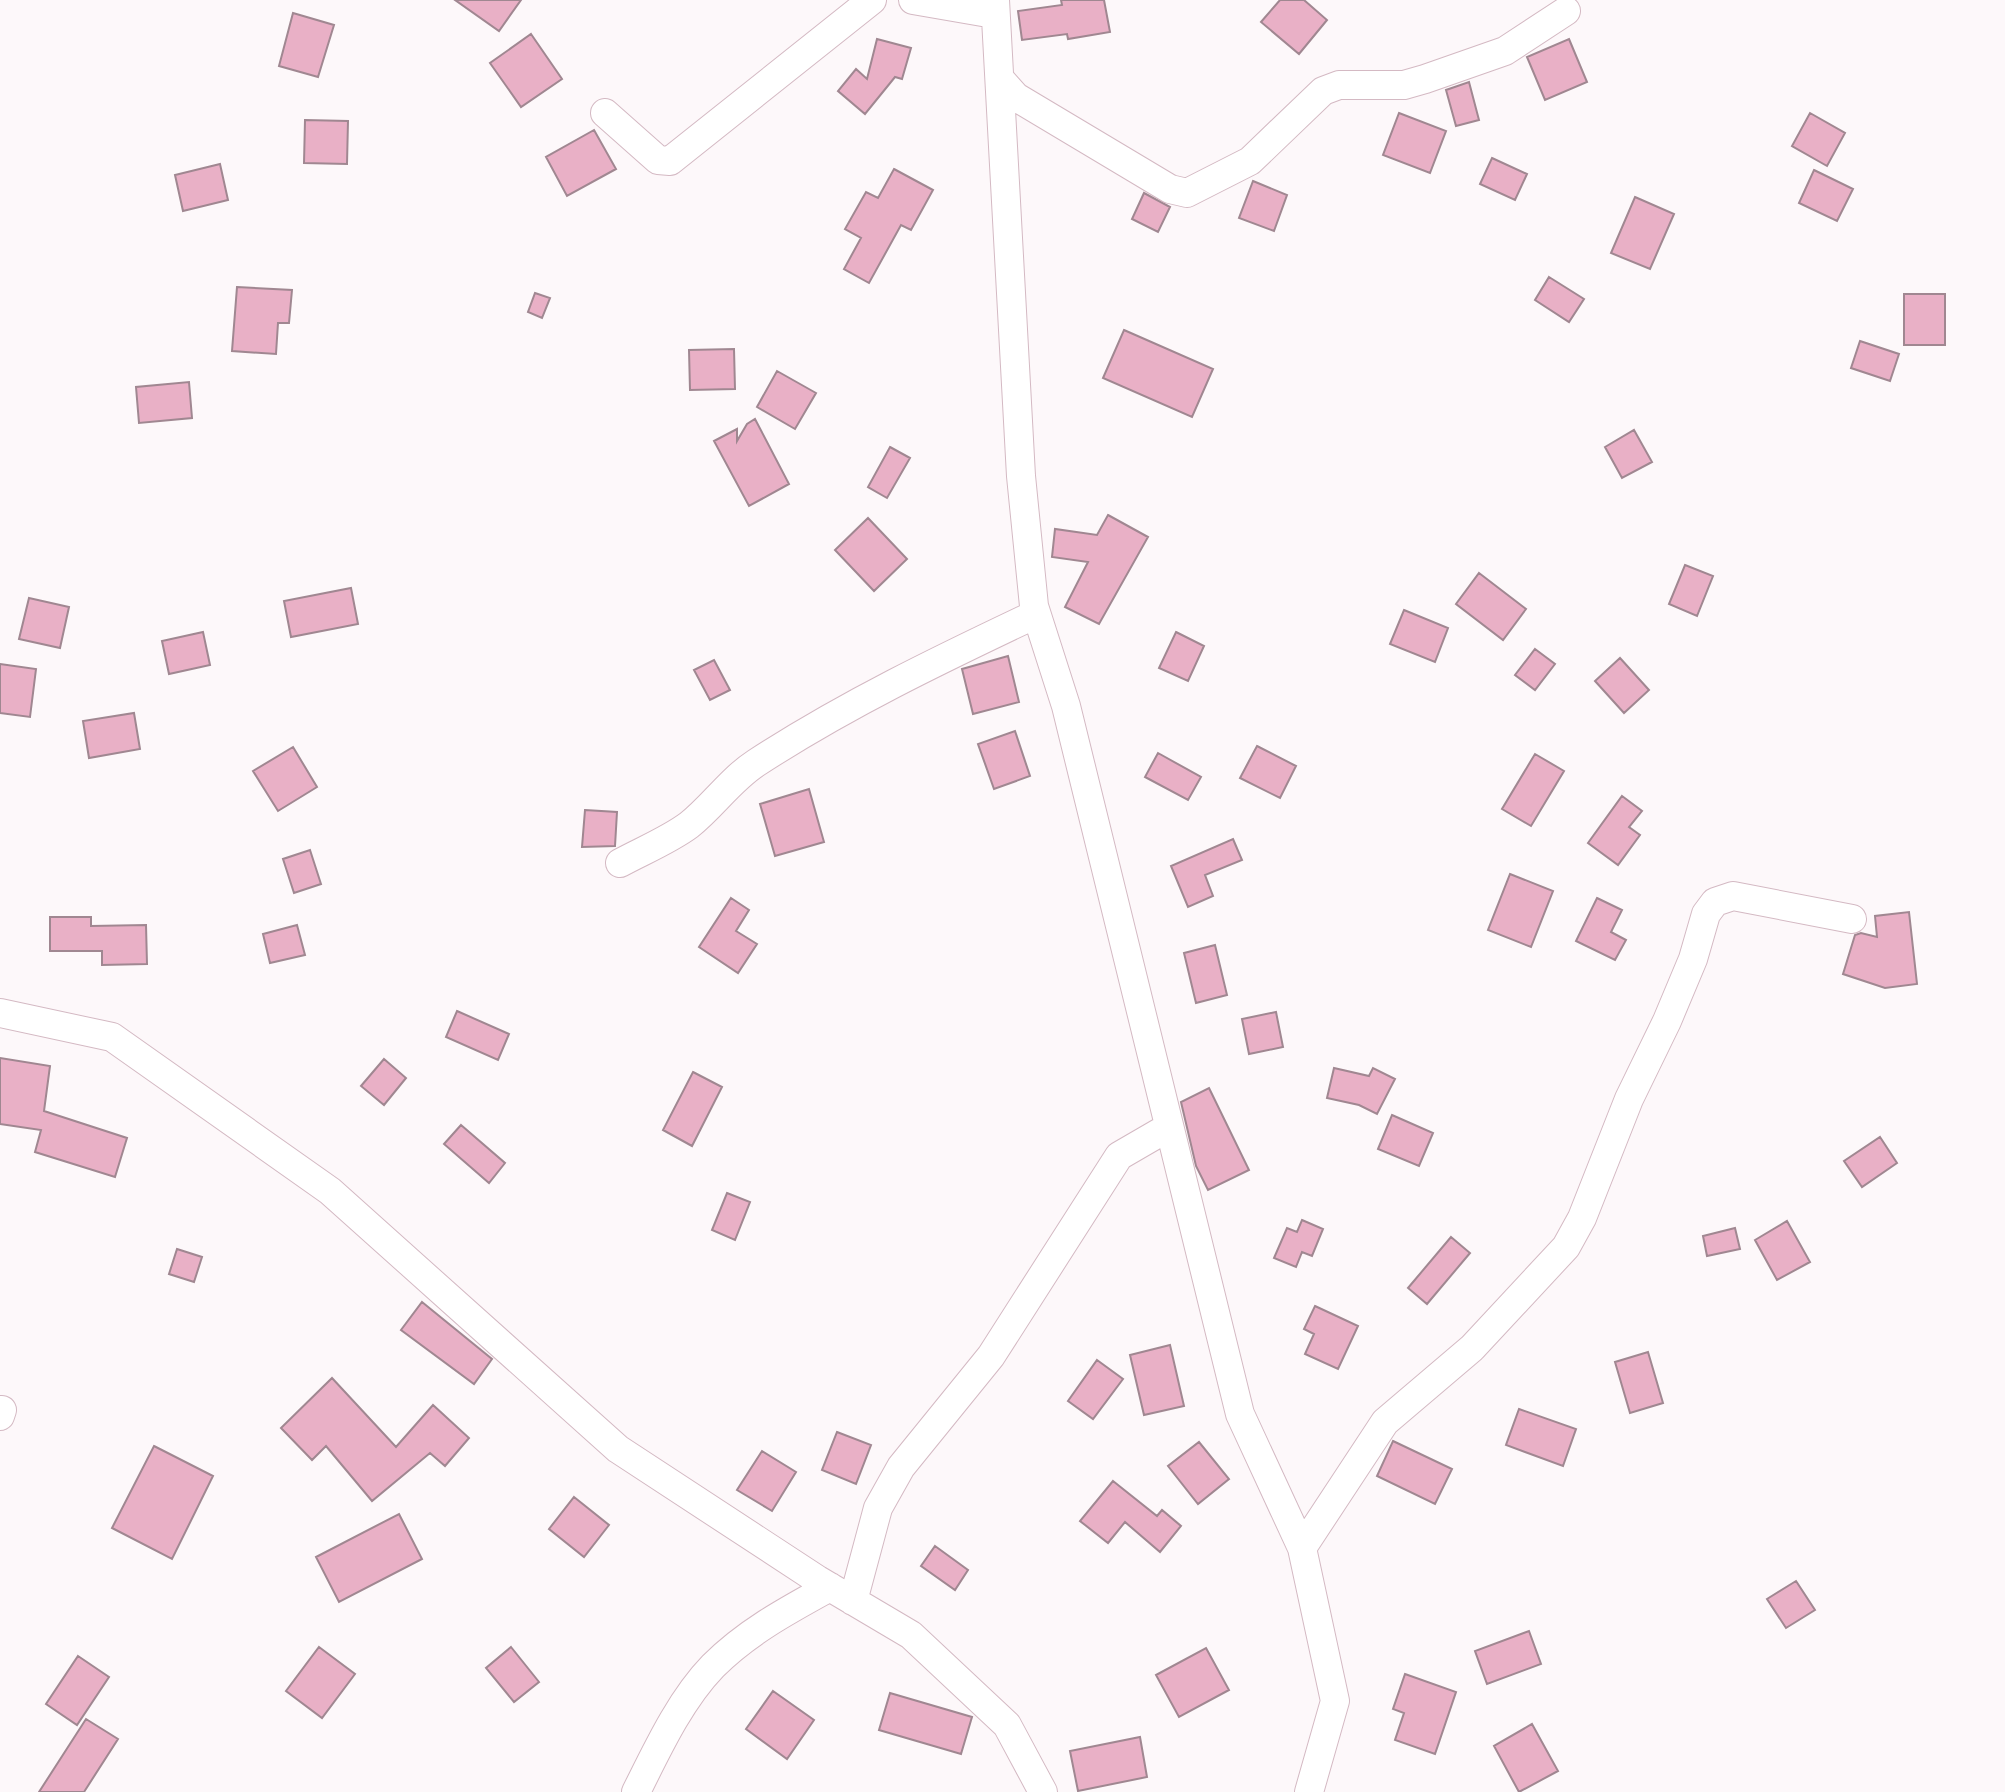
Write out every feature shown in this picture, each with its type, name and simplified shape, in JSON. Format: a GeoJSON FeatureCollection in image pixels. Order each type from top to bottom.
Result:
{"type":"FeatureCollection","features":[{"type":"Feature","properties":{"kind":"street"},"geometry":{"type":"LineString","coordinates":[[605,113],[658,160],[670,161],[872,0]]}},
{"type":"Feature","properties":{"kind":"street"},"geometry":{"type":"LineString","coordinates":[[913,0],[995,7],[1021,476],[1036,614],[1066,706],[1240,1414],[1302,1548],[1335,1701],[1309,1792]]}},
{"type":"Feature","properties":{"kind":"street"},"geometry":{"type":"LineString","coordinates":[[1000,79],[1016,97],[1170,189],[1187,193],[1250,161],[1323,91],[1339,85],[1404,85],[1425,79],[1505,51],[1566,11]]}},
{"type":"Feature","properties":{"kind":"street"},"geometry":{"type":"LineString","coordinates":[[620,863],[690,824],[717,794],[753,765],[795,739],[903,677],[1036,614]]}},
{"type":"Feature","properties":{"kind":"street"},"geometry":{"type":"LineString","coordinates":[[1302,1548],[1385,1422],[1472,1348],[1566,1247],[1582,1218],[1629,1099],[1667,1021],[1693,959],[1706,914],[1715,902],[1733,896],[1852,919]]}},
{"type":"Feature","properties":{"kind":"street"},"geometry":{"type":"LineString","coordinates":[[0,1013],[112,1037],[330,1191],[618,1449],[841,1594],[911,1635],[1007,1725],[1043,1792]]}},
{"type":"Feature","properties":{"kind":"street"},"geometry":{"type":"LineString","coordinates":[[636,1792],[679,1713],[711,1668],[773,1618],[841,1594],[878,1508],[901,1467],[991,1356],[1119,1156],[1169,1127]]}},
{"type":"Feature","properties":{"kind":"building"},"geometry":{"type":"Polygon","coordinates":[[[455,0],[521,0],[499,31],[455,0]]]}},
{"type":"Feature","properties":{"kind":"building"},"geometry":{"type":"Polygon","coordinates":[[[1061,0],[1104,0],[1110,32],[1068,39],[1067,34],[1022,40],[1018,11],[1062,5],[1061,0]]]}},
{"type":"Feature","properties":{"kind":"building"},"geometry":{"type":"Polygon","coordinates":[[[1280,0],[1304,0],[1327,20],[1299,54],[1261,22],[1280,0]]]}},
{"type":"Feature","properties":{"kind":"building"},"geometry":{"type":"Polygon","coordinates":[[[293,13],[334,25],[318,77],[279,66],[293,13]]]}},
{"type":"Feature","properties":{"kind":"building"},"geometry":{"type":"Polygon","coordinates":[[[531,34],[562,79],[521,107],[490,63],[531,34]]]}},
{"type":"Feature","properties":{"kind":"building"},"geometry":{"type":"Polygon","coordinates":[[[877,39],[911,48],[902,79],[895,77],[865,114],[838,91],[856,69],[867,79],[877,39]]]}},
{"type":"Feature","properties":{"kind":"building"},"geometry":{"type":"Polygon","coordinates":[[[1569,39],[1587,82],[1545,100],[1527,57],[1569,39]]]}},
{"type":"Feature","properties":{"kind":"building"},"geometry":{"type":"Polygon","coordinates":[[[1469,82],[1479,120],[1456,126],[1446,90],[1469,82]]]}},
{"type":"Feature","properties":{"kind":"building"},"geometry":{"type":"Polygon","coordinates":[[[1399,113],[1446,131],[1430,173],[1383,155],[1399,113]]]}},
{"type":"Feature","properties":{"kind":"building"},"geometry":{"type":"Polygon","coordinates":[[[1810,113],[1845,133],[1827,166],[1792,146],[1810,113]]]}},
{"type":"Feature","properties":{"kind":"building"},"geometry":{"type":"Polygon","coordinates":[[[305,120],[348,121],[347,164],[304,163],[305,120]]]}},
{"type":"Feature","properties":{"kind":"building"},"geometry":{"type":"Polygon","coordinates":[[[594,130],[616,169],[567,196],[546,157],[594,130]]]}},
{"type":"Feature","properties":{"kind":"building"},"geometry":{"type":"Polygon","coordinates":[[[1492,158],[1527,174],[1515,200],[1480,184],[1492,158]]]}},
{"type":"Feature","properties":{"kind":"building"},"geometry":{"type":"Polygon","coordinates":[[[220,164],[228,200],[183,211],[175,175],[220,164]]]}},
{"type":"Feature","properties":{"kind":"building"},"geometry":{"type":"Polygon","coordinates":[[[894,169],[933,190],[911,230],[901,225],[869,283],[844,269],[861,238],[845,229],[866,192],[878,198],[894,169]]]}},
{"type":"Feature","properties":{"kind":"building"},"geometry":{"type":"Polygon","coordinates":[[[1814,170],[1853,189],[1837,221],[1799,203],[1814,170]]]}},
{"type":"Feature","properties":{"kind":"building"},"geometry":{"type":"Polygon","coordinates":[[[1253,181],[1287,195],[1274,231],[1239,218],[1253,181]]]}},
{"type":"Feature","properties":{"kind":"building"},"geometry":{"type":"Polygon","coordinates":[[[1144,193],[1170,207],[1158,232],[1132,219],[1144,193]]]}},
{"type":"Feature","properties":{"kind":"building"},"geometry":{"type":"Polygon","coordinates":[[[1635,197],[1674,214],[1650,269],[1611,253],[1635,197]]]}},
{"type":"Feature","properties":{"kind":"building"},"geometry":{"type":"Polygon","coordinates":[[[1549,277],[1584,299],[1569,322],[1535,300],[1549,277]]]}},
{"type":"Feature","properties":{"kind":"building"},"geometry":{"type":"Polygon","coordinates":[[[237,287],[292,290],[289,323],[278,323],[276,354],[232,351],[237,287]]]}},
{"type":"Feature","properties":{"kind":"building"},"geometry":{"type":"Polygon","coordinates":[[[535,293],[550,298],[542,318],[528,312],[535,293]]]}},
{"type":"Feature","properties":{"kind":"building"},"geometry":{"type":"Polygon","coordinates":[[[1904,294],[1945,294],[1945,345],[1904,345],[1904,294]]]}},
{"type":"Feature","properties":{"kind":"building"},"geometry":{"type":"Polygon","coordinates":[[[1124,330],[1213,369],[1192,417],[1103,378],[1124,330]]]}},
{"type":"Feature","properties":{"kind":"building"},"geometry":{"type":"Polygon","coordinates":[[[1860,341],[1899,354],[1890,381],[1851,368],[1860,341]]]}},
{"type":"Feature","properties":{"kind":"building"},"geometry":{"type":"Polygon","coordinates":[[[734,349],[735,389],[690,390],[689,350],[734,349]]]}},
{"type":"Feature","properties":{"kind":"building"},"geometry":{"type":"Polygon","coordinates":[[[777,371],[816,393],[795,429],[757,407],[777,371]]]}},
{"type":"Feature","properties":{"kind":"building"},"geometry":{"type":"Polygon","coordinates":[[[189,382],[192,418],[139,423],[136,387],[189,382]]]}},
{"type":"Feature","properties":{"kind":"building"},"geometry":{"type":"Polygon","coordinates":[[[755,419],[789,484],[749,506],[714,441],[737,429],[737,441],[747,424],[755,419]]]}},
{"type":"Feature","properties":{"kind":"building"},"geometry":{"type":"Polygon","coordinates":[[[1634,430],[1652,462],[1622,478],[1605,447],[1634,430]]]}},
{"type":"Feature","properties":{"kind":"building"},"geometry":{"type":"Polygon","coordinates":[[[890,447],[910,458],[887,498],[868,487],[890,447]]]}},
{"type":"Feature","properties":{"kind":"building"},"geometry":{"type":"Polygon","coordinates":[[[1108,515],[1148,537],[1099,624],[1065,607],[1088,562],[1052,557],[1055,529],[1097,535],[1108,515]]]}},
{"type":"Feature","properties":{"kind":"building"},"geometry":{"type":"Polygon","coordinates":[[[868,518],[907,559],[874,591],[835,550],[868,518]]]}},
{"type":"Feature","properties":{"kind":"building"},"geometry":{"type":"Polygon","coordinates":[[[1685,565],[1713,576],[1697,616],[1669,604],[1685,565]]]}},
{"type":"Feature","properties":{"kind":"building"},"geometry":{"type":"Polygon","coordinates":[[[1479,573],[1526,609],[1503,640],[1456,604],[1479,573]]]}},
{"type":"Feature","properties":{"kind":"building"},"geometry":{"type":"Polygon","coordinates":[[[351,588],[358,624],[291,637],[284,601],[351,588]]]}},
{"type":"Feature","properties":{"kind":"building"},"geometry":{"type":"Polygon","coordinates":[[[29,598],[69,607],[60,648],[19,639],[29,598]]]}},
{"type":"Feature","properties":{"kind":"building"},"geometry":{"type":"Polygon","coordinates":[[[1404,610],[1448,628],[1435,662],[1390,644],[1404,610]]]}},
{"type":"Feature","properties":{"kind":"building"},"geometry":{"type":"Polygon","coordinates":[[[203,632],[210,665],[169,674],[162,641],[203,632]]]}},
{"type":"Feature","properties":{"kind":"building"},"geometry":{"type":"Polygon","coordinates":[[[1176,632],[1204,646],[1188,681],[1159,668],[1176,632]]]}},
{"type":"Feature","properties":{"kind":"building"},"geometry":{"type":"Polygon","coordinates":[[[1535,649],[1555,664],[1535,690],[1515,675],[1535,649]]]}},
{"type":"Feature","properties":{"kind":"building"},"geometry":{"type":"Polygon","coordinates":[[[1008,656],[1019,702],[973,714],[962,669],[1008,656]]]}},
{"type":"Feature","properties":{"kind":"building"},"geometry":{"type":"Polygon","coordinates":[[[1620,658],[1649,690],[1624,713],[1595,681],[1620,658]]]}},
{"type":"Feature","properties":{"kind":"building"},"geometry":{"type":"Polygon","coordinates":[[[714,660],[730,690],[710,700],[694,670],[714,660]]]}},
{"type":"Feature","properties":{"kind":"building"},"geometry":{"type":"Polygon","coordinates":[[[0,664],[36,669],[30,717],[0,713],[0,664]]]}},
{"type":"Feature","properties":{"kind":"building"},"geometry":{"type":"Polygon","coordinates":[[[134,713],[140,749],[89,758],[83,721],[134,713]]]}},
{"type":"Feature","properties":{"kind":"building"},"geometry":{"type":"Polygon","coordinates":[[[1015,731],[1030,776],[994,789],[978,744],[1015,731]]]}},
{"type":"Feature","properties":{"kind":"building"},"geometry":{"type":"Polygon","coordinates":[[[1257,746],[1296,766],[1280,798],[1240,778],[1257,746]]]}},
{"type":"Feature","properties":{"kind":"building"},"geometry":{"type":"Polygon","coordinates":[[[293,747],[317,787],[278,811],[253,771],[293,747]]]}},
{"type":"Feature","properties":{"kind":"building"},"geometry":{"type":"Polygon","coordinates":[[[1158,753],[1201,777],[1188,800],[1145,777],[1158,753]]]}},
{"type":"Feature","properties":{"kind":"building"},"geometry":{"type":"Polygon","coordinates":[[[1535,754],[1564,771],[1531,826],[1502,809],[1535,754]]]}},
{"type":"Feature","properties":{"kind":"building"},"geometry":{"type":"Polygon","coordinates":[[[809,789],[824,842],[775,856],[760,804],[809,789]]]}},
{"type":"Feature","properties":{"kind":"building"},"geometry":{"type":"Polygon","coordinates":[[[1622,796],[1642,811],[1629,827],[1640,835],[1618,865],[1588,843],[1622,796]]]}},
{"type":"Feature","properties":{"kind":"building"},"geometry":{"type":"Polygon","coordinates":[[[585,810],[617,812],[615,846],[582,847],[585,810]]]}},
{"type":"Feature","properties":{"kind":"building"},"geometry":{"type":"Polygon","coordinates":[[[1233,839],[1242,860],[1205,875],[1213,896],[1188,907],[1171,866],[1233,839]]]}},
{"type":"Feature","properties":{"kind":"building"},"geometry":{"type":"Polygon","coordinates":[[[310,850],[321,884],[294,893],[283,859],[310,850]]]}},
{"type":"Feature","properties":{"kind":"building"},"geometry":{"type":"Polygon","coordinates":[[[1510,874],[1553,891],[1531,947],[1488,930],[1510,874]]]}},
{"type":"Feature","properties":{"kind":"building"},"geometry":{"type":"Polygon","coordinates":[[[731,898],[749,910],[736,931],[757,944],[738,973],[699,947],[731,898]]]}},
{"type":"Feature","properties":{"kind":"building"},"geometry":{"type":"Polygon","coordinates":[[[1597,898],[1622,910],[1611,932],[1626,940],[1615,960],[1576,941],[1597,898]]]}},
{"type":"Feature","properties":{"kind":"building"},"geometry":{"type":"Polygon","coordinates":[[[1909,912],[1917,984],[1885,988],[1843,974],[1855,935],[1861,933],[1877,937],[1875,916],[1909,912]]]}},
{"type":"Feature","properties":{"kind":"building"},"geometry":{"type":"Polygon","coordinates":[[[50,917],[91,917],[91,926],[146,925],[147,964],[102,965],[102,951],[50,951],[50,917]]]}},
{"type":"Feature","properties":{"kind":"building"},"geometry":{"type":"Polygon","coordinates":[[[297,925],[305,955],[270,963],[263,934],[297,925]]]}},
{"type":"Feature","properties":{"kind":"building"},"geometry":{"type":"Polygon","coordinates":[[[1215,945],[1227,995],[1196,1003],[1184,953],[1215,945]]]}},
{"type":"Feature","properties":{"kind":"building"},"geometry":{"type":"Polygon","coordinates":[[[457,1011],[509,1034],[498,1060],[446,1037],[457,1011]]]}},
{"type":"Feature","properties":{"kind":"building"},"geometry":{"type":"Polygon","coordinates":[[[1276,1012],[1283,1047],[1249,1054],[1242,1019],[1276,1012]]]}},
{"type":"Feature","properties":{"kind":"building"},"geometry":{"type":"Polygon","coordinates":[[[0,1058],[50,1066],[44,1111],[127,1138],[115,1177],[35,1152],[41,1130],[0,1124],[0,1058]]]}},
{"type":"Feature","properties":{"kind":"building"},"geometry":{"type":"Polygon","coordinates":[[[384,1059],[406,1078],[384,1105],[361,1086],[384,1059]]]}},
{"type":"Feature","properties":{"kind":"building"},"geometry":{"type":"Polygon","coordinates":[[[1334,1068],[1369,1076],[1373,1068],[1395,1079],[1377,1114],[1359,1105],[1327,1098],[1334,1068]]]}},
{"type":"Feature","properties":{"kind":"building"},"geometry":{"type":"Polygon","coordinates":[[[693,1072],[722,1087],[692,1146],[663,1130],[693,1072]]]}},
{"type":"Feature","properties":{"kind":"building"},"geometry":{"type":"Polygon","coordinates":[[[1209,1088],[1249,1170],[1208,1190],[1196,1166],[1181,1102],[1209,1088]]]}},
{"type":"Feature","properties":{"kind":"building"},"geometry":{"type":"Polygon","coordinates":[[[1392,1115],[1433,1133],[1419,1166],[1378,1149],[1392,1115]]]}},
{"type":"Feature","properties":{"kind":"building"},"geometry":{"type":"Polygon","coordinates":[[[461,1125],[505,1163],[489,1183],[444,1144],[461,1125]]]}},
{"type":"Feature","properties":{"kind":"building"},"geometry":{"type":"Polygon","coordinates":[[[1880,1137],[1897,1163],[1862,1187],[1844,1161],[1880,1137]]]}},
{"type":"Feature","properties":{"kind":"building"},"geometry":{"type":"Polygon","coordinates":[[[727,1193],[750,1202],[735,1240],[712,1230],[727,1193]]]}},
{"type":"Feature","properties":{"kind":"building"},"geometry":{"type":"Polygon","coordinates":[[[1302,1220],[1323,1229],[1312,1256],[1302,1252],[1296,1267],[1274,1258],[1287,1228],[1297,1232],[1302,1220]]]}},
{"type":"Feature","properties":{"kind":"building"},"geometry":{"type":"Polygon","coordinates":[[[1787,1221],[1810,1262],[1777,1280],[1755,1240],[1787,1221]]]}},
{"type":"Feature","properties":{"kind":"building"},"geometry":{"type":"Polygon","coordinates":[[[1735,1228],[1740,1249],[1707,1256],[1703,1236],[1735,1228]]]}},
{"type":"Feature","properties":{"kind":"building"},"geometry":{"type":"Polygon","coordinates":[[[1451,1237],[1470,1253],[1427,1304],[1408,1288],[1451,1237]]]}},
{"type":"Feature","properties":{"kind":"building"},"geometry":{"type":"Polygon","coordinates":[[[177,1249],[202,1257],[194,1282],[169,1274],[177,1249]]]}},
{"type":"Feature","properties":{"kind":"building"},"geometry":{"type":"Polygon","coordinates":[[[422,1302],[492,1359],[474,1384],[401,1330],[422,1302]]]}},
{"type":"Feature","properties":{"kind":"building"},"geometry":{"type":"Polygon","coordinates":[[[1315,1306],[1358,1326],[1338,1369],[1305,1354],[1314,1334],[1304,1329],[1315,1306]]]}},
{"type":"Feature","properties":{"kind":"building"},"geometry":{"type":"Polygon","coordinates":[[[1170,1345],[1184,1406],[1144,1415],[1130,1355],[1170,1345]]]}},
{"type":"Feature","properties":{"kind":"building"},"geometry":{"type":"Polygon","coordinates":[[[1648,1352],[1663,1403],[1630,1413],[1615,1362],[1648,1352]]]}},
{"type":"Feature","properties":{"kind":"building"},"geometry":{"type":"Polygon","coordinates":[[[1097,1360],[1123,1379],[1093,1419],[1068,1401],[1097,1360]]]}},
{"type":"Feature","properties":{"kind":"building"},"geometry":{"type":"Polygon","coordinates":[[[332,1378],[396,1447],[433,1405],[469,1438],[445,1466],[430,1453],[372,1501],[326,1446],[312,1460],[281,1428],[332,1378]]]}},
{"type":"Feature","properties":{"kind":"building"},"geometry":{"type":"Polygon","coordinates":[[[1519,1409],[1576,1429],[1563,1466],[1506,1445],[1519,1409]]]}},
{"type":"Feature","properties":{"kind":"building"},"geometry":{"type":"Polygon","coordinates":[[[837,1432],[871,1445],[856,1484],[822,1470],[837,1432]]]}},
{"type":"Feature","properties":{"kind":"building"},"geometry":{"type":"Polygon","coordinates":[[[1393,1441],[1452,1469],[1435,1504],[1377,1476],[1393,1441]]]}},
{"type":"Feature","properties":{"kind":"building"},"geometry":{"type":"Polygon","coordinates":[[[1199,1442],[1229,1479],[1198,1504],[1168,1466],[1199,1442]]]}},
{"type":"Feature","properties":{"kind":"building"},"geometry":{"type":"Polygon","coordinates":[[[154,1446],[213,1476],[172,1559],[112,1528],[154,1446]]]}},
{"type":"Feature","properties":{"kind":"building"},"geometry":{"type":"Polygon","coordinates":[[[762,1451],[796,1472],[772,1511],[737,1490],[762,1451]]]}},
{"type":"Feature","properties":{"kind":"building"},"geometry":{"type":"Polygon","coordinates":[[[1113,1481],[1157,1516],[1162,1510],[1181,1526],[1160,1552],[1125,1522],[1108,1543],[1080,1521],[1113,1481]]]}},
{"type":"Feature","properties":{"kind":"building"},"geometry":{"type":"Polygon","coordinates":[[[574,1497],[609,1525],[584,1557],[549,1529],[574,1497]]]}},
{"type":"Feature","properties":{"kind":"building"},"geometry":{"type":"Polygon","coordinates":[[[399,1514],[422,1559],[339,1602],[316,1557],[399,1514]]]}},
{"type":"Feature","properties":{"kind":"building"},"geometry":{"type":"Polygon","coordinates":[[[935,1546],[968,1570],[955,1590],[921,1566],[935,1546]]]}},
{"type":"Feature","properties":{"kind":"building"},"geometry":{"type":"Polygon","coordinates":[[[1796,1581],[1815,1610],[1786,1628],[1767,1599],[1796,1581]]]}},
{"type":"Feature","properties":{"kind":"building"},"geometry":{"type":"Polygon","coordinates":[[[1529,1631],[1541,1664],[1487,1684],[1475,1651],[1529,1631]]]}},
{"type":"Feature","properties":{"kind":"building"},"geometry":{"type":"Polygon","coordinates":[[[319,1647],[355,1674],[322,1718],[286,1691],[319,1647]]]}},
{"type":"Feature","properties":{"kind":"building"},"geometry":{"type":"Polygon","coordinates":[[[511,1647],[539,1682],[514,1702],[486,1668],[511,1647]]]}},
{"type":"Feature","properties":{"kind":"building"},"geometry":{"type":"Polygon","coordinates":[[[1206,1648],[1229,1690],[1179,1717],[1156,1675],[1206,1648]]]}},
{"type":"Feature","properties":{"kind":"building"},"geometry":{"type":"Polygon","coordinates":[[[78,1656],[109,1677],[77,1725],[46,1704],[78,1656]]]}},
{"type":"Feature","properties":{"kind":"building"},"geometry":{"type":"Polygon","coordinates":[[[1405,1674],[1456,1692],[1435,1754],[1395,1740],[1404,1713],[1393,1709],[1405,1674]]]}},
{"type":"Feature","properties":{"kind":"building"},"geometry":{"type":"Polygon","coordinates":[[[773,1691],[814,1720],[787,1759],[746,1729],[773,1691]]]}},
{"type":"Feature","properties":{"kind":"building"},"geometry":{"type":"Polygon","coordinates":[[[890,1693],[972,1717],[961,1754],[879,1730],[890,1693]]]}},
{"type":"Feature","properties":{"kind":"building"},"geometry":{"type":"Polygon","coordinates":[[[86,1719],[118,1739],[84,1792],[39,1792],[86,1719]]]}},
{"type":"Feature","properties":{"kind":"building"},"geometry":{"type":"Polygon","coordinates":[[[1532,1724],[1558,1771],[1519,1792],[1494,1746],[1532,1724]]]}},
{"type":"Feature","properties":{"kind":"building"},"geometry":{"type":"Polygon","coordinates":[[[1140,1737],[1147,1777],[1078,1791],[1070,1751],[1140,1737]]]}}]}
